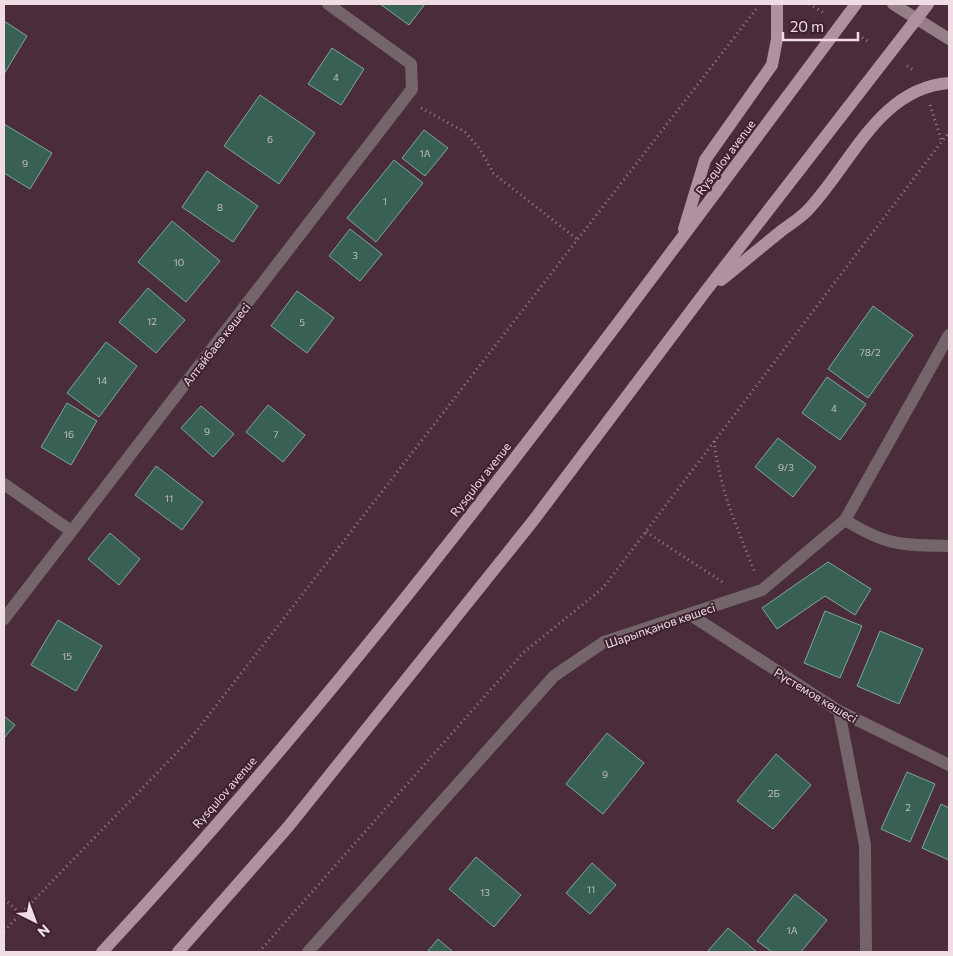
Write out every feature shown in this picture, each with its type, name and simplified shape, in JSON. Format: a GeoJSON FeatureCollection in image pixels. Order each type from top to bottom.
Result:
{"type":"FeatureCollection","features":[{"type":"Feature","properties":{"kind":"main road"},"geometry":{"type":"LineString","coordinates":[[680,239],[705,160],[772,65],[776,39],[777,4]]}},
{"type":"Feature","properties":{"kind":"main road","name":"Rysqulov avenue"},"geometry":{"type":"LineString","coordinates":[[102,952],[141,910],[324,697],[492,488],[856,4]]}},
{"type":"Feature","properties":{"kind":"main road"},"geometry":{"type":"LineString","coordinates":[[893,4],[949,39]]}},
{"type":"Feature","properties":{"kind":"main road"},"geometry":{"type":"LineString","coordinates":[[178,952],[288,827],[533,521],[705,292],[928,4]]}},
{"type":"Feature","properties":{"kind":"main road"},"geometry":{"type":"LineString","coordinates":[[705,292],[807,211],[868,133],[888,111],[912,94],[939,84],[949,83]]}},
{"type":"Feature","properties":{"kind":"street","name":"Алтайбаев көшесі"},"geometry":{"type":"LineString","coordinates":[[4,619],[412,89],[411,64],[328,4]]}},
{"type":"Feature","properties":{"kind":"street","name":"Шарыпқанов көшесі"},"geometry":{"type":"LineString","coordinates":[[308,952],[554,676],[604,642],[762,590],[845,520],[949,335]]}},
{"type":"Feature","properties":{"kind":"street"},"geometry":{"type":"LineString","coordinates":[[4,484],[71,532]]}},
{"type":"Feature","properties":{"kind":"street"},"geometry":{"type":"LineString","coordinates":[[845,520],[870,536],[896,544],[949,546]]}},
{"type":"Feature","properties":{"kind":"street","name":"Рүстемов көшесі"},"geometry":{"type":"LineString","coordinates":[[688,614],[839,711],[949,765]]}},
{"type":"Feature","properties":{"kind":"street"},"geometry":{"type":"LineString","coordinates":[[839,711],[865,845],[866,952]]}},
{"type":"Feature","properties":{"kind":"path"},"geometry":{"type":"LineString","coordinates":[[4,931],[191,738],[761,4]]}},
{"type":"Feature","properties":{"kind":"path"},"geometry":{"type":"LineString","coordinates":[[809,4],[824,13]]}},
{"type":"Feature","properties":{"kind":"path"},"geometry":{"type":"LineString","coordinates":[[858,35],[869,42]]}},
{"type":"Feature","properties":{"kind":"path"},"geometry":{"type":"LineString","coordinates":[[928,97],[942,142]]}},
{"type":"Feature","properties":{"kind":"path"},"geometry":{"type":"LineString","coordinates":[[405,99],[465,132],[480,149],[493,172],[578,240]]}},
{"type":"Feature","properties":{"kind":"path"},"geometry":{"type":"LineString","coordinates":[[259,952],[523,653],[603,588],[949,132]]}},
{"type":"Feature","properties":{"kind":"path"},"geometry":{"type":"LineString","coordinates":[[714,441],[716,461],[730,513],[762,590]]}},
{"type":"Feature","properties":{"kind":"path"},"geometry":{"type":"LineString","coordinates":[[646,532],[745,597]]}},
{"type":"Feature","properties":{"kind":"path"},"geometry":{"type":"LineString","coordinates":[[4,899],[20,913]]}},
{"type":"Feature","properties":{"kind":"building"},"geometry":{"type":"Polygon","coordinates":[[[380,4],[425,4],[409,25],[380,4]]]}},
{"type":"Feature","properties":{"kind":"building"},"geometry":{"type":"Polygon","coordinates":[[[4,21],[27,36],[4,74],[4,21]]]}},
{"type":"Feature","properties":{"kind":"building"},"geometry":{"type":"Polygon","coordinates":[[[332,48],[364,69],[341,105],[308,84],[332,48]]]}},
{"type":"Feature","properties":{"kind":"building"},"geometry":{"type":"Polygon","coordinates":[[[260,95],[315,133],[279,184],[224,146],[260,95]]]}},
{"type":"Feature","properties":{"kind":"building"},"geometry":{"type":"Polygon","coordinates":[[[4,124],[52,153],[30,189],[4,173],[4,124]]]}},
{"type":"Feature","properties":{"kind":"building"},"geometry":{"type":"Polygon","coordinates":[[[424,130],[448,148],[425,176],[402,158],[424,130]]]}},
{"type":"Feature","properties":{"kind":"building"},"geometry":{"type":"Polygon","coordinates":[[[394,160],[423,183],[376,242],[347,218],[394,160]]]}},
{"type":"Feature","properties":{"kind":"building"},"geometry":{"type":"Polygon","coordinates":[[[207,171],[258,206],[233,242],[182,207],[207,171]]]}},
{"type":"Feature","properties":{"kind":"building"},"geometry":{"type":"Polygon","coordinates":[[[172,221],[220,261],[186,302],[138,262],[172,221]]]}},
{"type":"Feature","properties":{"kind":"building"},"geometry":{"type":"Polygon","coordinates":[[[350,229],[382,254],[360,281],[329,256],[350,229]]]}},
{"type":"Feature","properties":{"kind":"building"},"geometry":{"type":"Polygon","coordinates":[[[148,288],[185,320],[156,353],[119,322],[148,288]]]}},
{"type":"Feature","properties":{"kind":"building"},"geometry":{"type":"Polygon","coordinates":[[[297,291],[334,318],[307,353],[271,326],[297,291]]]}},
{"type":"Feature","properties":{"kind":"building"},"geometry":{"type":"Polygon","coordinates":[[[873,306],[913,335],[868,398],[828,369],[873,306]]]}},
{"type":"Feature","properties":{"kind":"building"},"geometry":{"type":"Polygon","coordinates":[[[106,342],[137,366],[99,417],[67,393],[106,342]]]}},
{"type":"Feature","properties":{"kind":"building"},"geometry":{"type":"Polygon","coordinates":[[[827,377],[866,404],[840,440],[802,413],[827,377]]]}},
{"type":"Feature","properties":{"kind":"building"},"geometry":{"type":"Polygon","coordinates":[[[67,403],[97,421],[71,465],[41,447],[67,403]]]}},
{"type":"Feature","properties":{"kind":"building"},"geometry":{"type":"Polygon","coordinates":[[[268,405],[305,435],[283,462],[246,432],[268,405]]]}},
{"type":"Feature","properties":{"kind":"building"},"geometry":{"type":"Polygon","coordinates":[[[201,406],[234,434],[213,457],[181,428],[201,406]]]}},
{"type":"Feature","properties":{"kind":"building"},"geometry":{"type":"Polygon","coordinates":[[[778,438],[816,467],[793,497],[755,467],[778,438]]]}},
{"type":"Feature","properties":{"kind":"building"},"geometry":{"type":"Polygon","coordinates":[[[156,466],[203,502],[182,530],[135,495],[156,466]]]}},
{"type":"Feature","properties":{"kind":"building"},"geometry":{"type":"Polygon","coordinates":[[[110,533],[140,559],[119,585],[88,559],[110,533]]]}},
{"type":"Feature","properties":{"kind":"building"},"geometry":{"type":"Polygon","coordinates":[[[828,562],[871,589],[855,615],[825,596],[777,629],[762,608],[828,562]]]}},
{"type":"Feature","properties":{"kind":"building"},"geometry":{"type":"Polygon","coordinates":[[[825,611],[862,626],[840,678],[804,663],[825,611]]]}},
{"type":"Feature","properties":{"kind":"building"},"geometry":{"type":"Polygon","coordinates":[[[58,620],[102,646],[76,691],[31,665],[58,620]]]}},
{"type":"Feature","properties":{"kind":"building"},"geometry":{"type":"Polygon","coordinates":[[[880,631],[923,649],[899,704],[857,686],[880,631]]]}},
{"type":"Feature","properties":{"kind":"building"},"geometry":{"type":"Polygon","coordinates":[[[4,716],[15,725],[4,738],[4,716]]]}},
{"type":"Feature","properties":{"kind":"building"},"geometry":{"type":"Polygon","coordinates":[[[607,733],[644,763],[603,814],[566,784],[607,733]]]}},
{"type":"Feature","properties":{"kind":"building"},"geometry":{"type":"Polygon","coordinates":[[[776,754],[811,785],[773,829],[737,801],[776,754]]]}},
{"type":"Feature","properties":{"kind":"building"},"geometry":{"type":"Polygon","coordinates":[[[907,772],[935,784],[910,842],[881,829],[907,772]]]}},
{"type":"Feature","properties":{"kind":"building"},"geometry":{"type":"Polygon","coordinates":[[[941,804],[949,808],[949,860],[922,848],[941,804]]]}},
{"type":"Feature","properties":{"kind":"building"},"geometry":{"type":"Polygon","coordinates":[[[476,857],[521,895],[494,927],[449,889],[476,857]]]}},
{"type":"Feature","properties":{"kind":"building"},"geometry":{"type":"Polygon","coordinates":[[[592,863],[616,885],[590,914],[566,893],[592,863]]]}},
{"type":"Feature","properties":{"kind":"building"},"geometry":{"type":"Polygon","coordinates":[[[795,894],[827,920],[801,952],[772,952],[757,941],[795,894]]]}},
{"type":"Feature","properties":{"kind":"building"},"geometry":{"type":"Polygon","coordinates":[[[728,928],[757,952],[707,952],[728,928]]]}},
{"type":"Feature","properties":{"kind":"building"},"geometry":{"type":"Polygon","coordinates":[[[438,939],[453,952],[427,952],[438,939]]]}}]}
